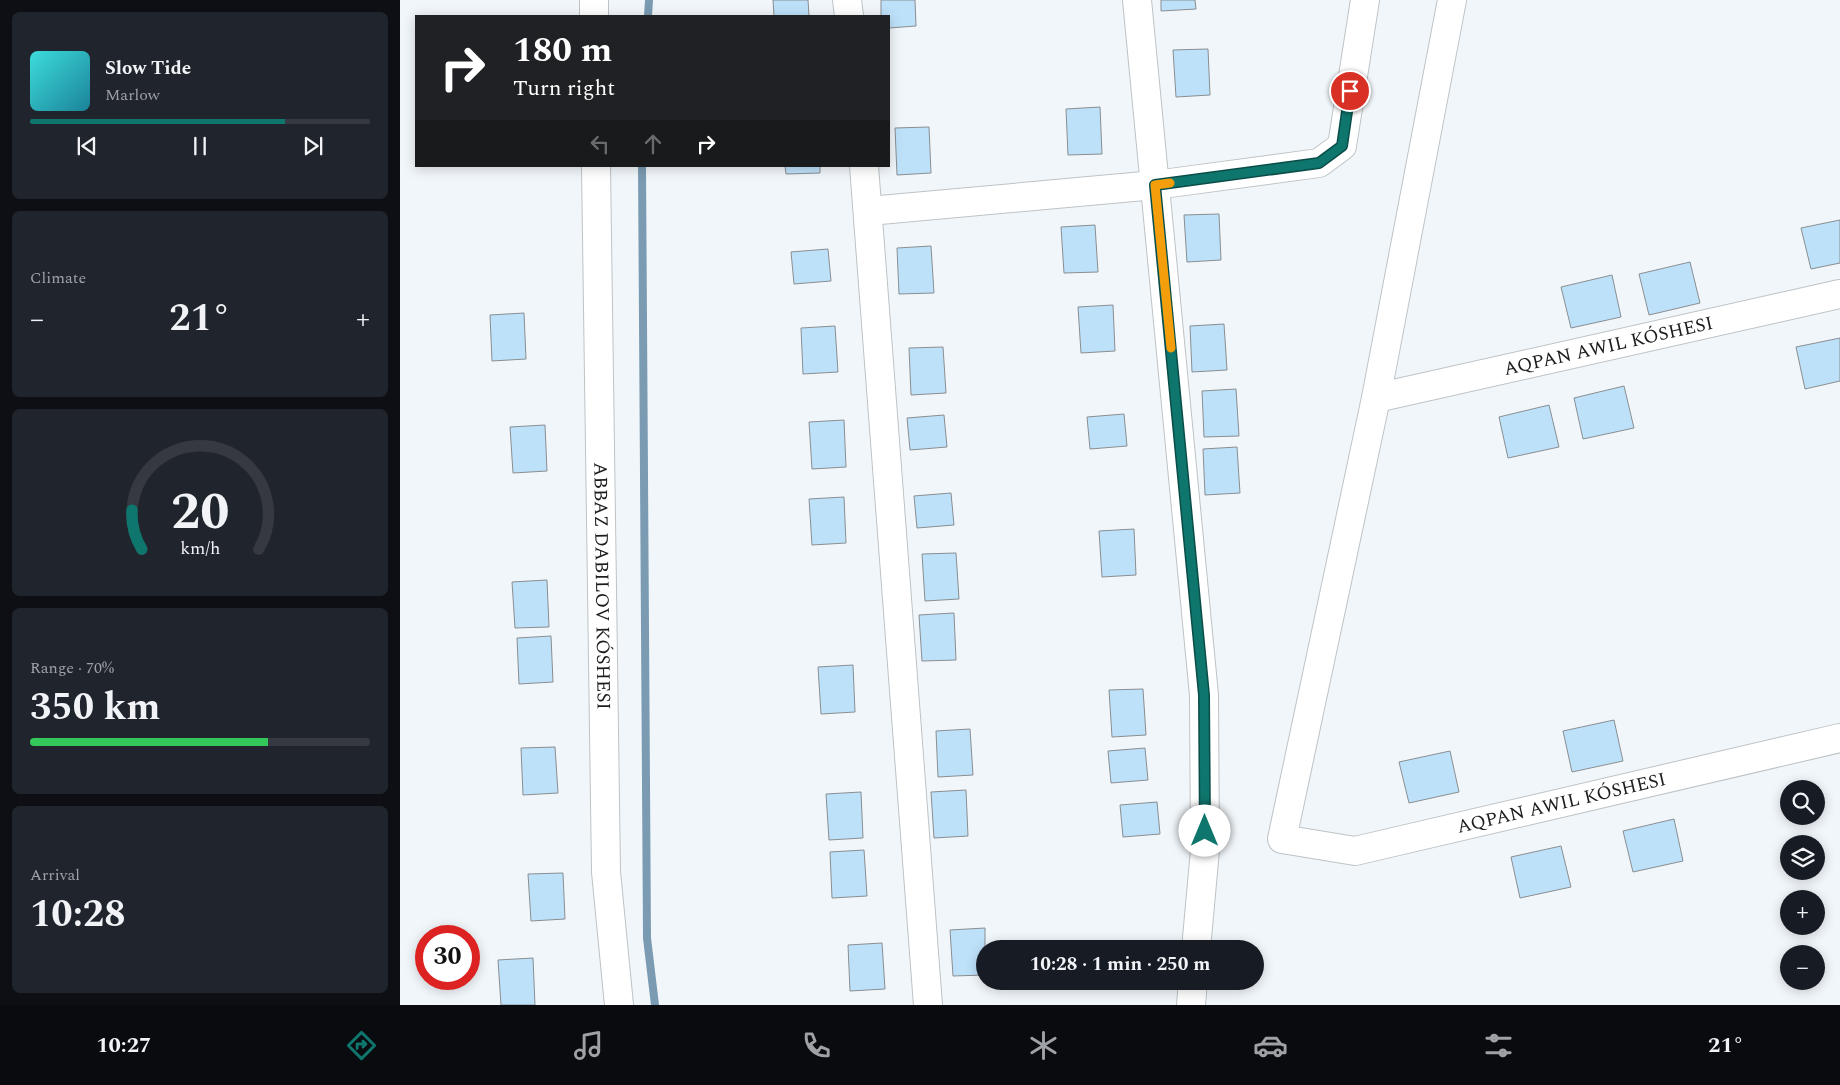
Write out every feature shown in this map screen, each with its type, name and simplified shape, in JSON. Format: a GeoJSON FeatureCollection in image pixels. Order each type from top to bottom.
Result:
{"type":"FeatureCollection","features":[{"type":"Feature","properties":{"kind":"street"},"geometry":{"type":"LineString","coordinates":[[594,0],[594,15]]}},
{"type":"Feature","properties":{"kind":"street"},"geometry":{"type":"LineString","coordinates":[[847,0],[849,15]]}},
{"type":"Feature","properties":{"kind":"street"},"geometry":{"type":"LineString","coordinates":[[1137,0],[1204,695],[1205,850],[1197,940]]}},
{"type":"Feature","properties":{"kind":"street"},"geometry":{"type":"LineString","coordinates":[[869,210],[1155,185],[1319,163],[1342,146],[1365,0]]}},
{"type":"Feature","properties":{"kind":"street"},"geometry":{"type":"LineString","coordinates":[[1452,0],[1376,398],[1282,839],[1355,851],[1840,738]]}},
{"type":"Feature","properties":{"kind":"street","name":"ABBAZ DABILOV KÓSHESI"},"geometry":{"type":"LineString","coordinates":[[596,167],[606,872],[619,1005]]}},
{"type":"Feature","properties":{"kind":"street"},"geometry":{"type":"LineString","coordinates":[[864,167],[869,210],[928,1005]]}},
{"type":"Feature","properties":{"kind":"street"},"geometry":{"type":"LineString","coordinates":[[1376,398],[1840,294]]}},
{"type":"Feature","properties":{"kind":"street"},"geometry":{"type":"LineString","coordinates":[[1191,1005],[1192,990]]}},
{"type":"Feature","properties":{"kind":"building"},"geometry":{"type":"Polygon","coordinates":[[[773,0],[808,0],[809,15],[774,15],[773,0]]]}},
{"type":"Feature","properties":{"kind":"building"},"geometry":{"type":"Polygon","coordinates":[[[881,0],[915,0],[916,26],[890,28],[890,15],[881,15],[881,0]]]}},
{"type":"Feature","properties":{"kind":"building"},"geometry":{"type":"Polygon","coordinates":[[[1161,0],[1195,0],[1196,9],[1161,11],[1161,0]]]}},
{"type":"Feature","properties":{"kind":"building"},"geometry":{"type":"Polygon","coordinates":[[[1208,49],[1210,95],[1176,97],[1173,50],[1208,49]]]}},
{"type":"Feature","properties":{"kind":"building"},"geometry":{"type":"Polygon","coordinates":[[[1100,107],[1102,154],[1068,155],[1066,109],[1100,107]]]}},
{"type":"Feature","properties":{"kind":"building"},"geometry":{"type":"Polygon","coordinates":[[[929,127],[931,173],[897,175],[895,128],[929,127]]]}},
{"type":"Feature","properties":{"kind":"building"},"geometry":{"type":"Polygon","coordinates":[[[785,167],[820,167],[820,173],[786,174],[785,167]]]}},
{"type":"Feature","properties":{"kind":"building"},"geometry":{"type":"Polygon","coordinates":[[[1219,214],[1221,260],[1187,262],[1184,215],[1219,214]]]}},
{"type":"Feature","properties":{"kind":"building"},"geometry":{"type":"Polygon","coordinates":[[[1840,220],[1840,263],[1811,269],[1801,228],[1840,220]]]}},
{"type":"Feature","properties":{"kind":"building"},"geometry":{"type":"Polygon","coordinates":[[[1095,225],[1098,272],[1064,273],[1061,227],[1095,225]]]}},
{"type":"Feature","properties":{"kind":"building"},"geometry":{"type":"Polygon","coordinates":[[[931,246],[934,293],[899,294],[897,248],[931,246]]]}},
{"type":"Feature","properties":{"kind":"building"},"geometry":{"type":"Polygon","coordinates":[[[828,249],[831,281],[794,284],[791,252],[828,249]]]}},
{"type":"Feature","properties":{"kind":"building"},"geometry":{"type":"Polygon","coordinates":[[[1690,262],[1700,303],[1649,315],[1639,274],[1690,262]]]}},
{"type":"Feature","properties":{"kind":"building"},"geometry":{"type":"Polygon","coordinates":[[[1612,275],[1621,317],[1571,328],[1561,287],[1612,275]]]}},
{"type":"Feature","properties":{"kind":"building"},"geometry":{"type":"Polygon","coordinates":[[[1113,305],[1115,351],[1081,353],[1078,307],[1113,305]]]}},
{"type":"Feature","properties":{"kind":"building"},"geometry":{"type":"Polygon","coordinates":[[[524,313],[526,359],[492,361],[490,315],[524,313]]]}},
{"type":"Feature","properties":{"kind":"building"},"geometry":{"type":"Polygon","coordinates":[[[1224,324],[1227,370],[1192,372],[1190,326],[1224,324]]]}},
{"type":"Feature","properties":{"kind":"building"},"geometry":{"type":"Polygon","coordinates":[[[835,326],[838,372],[803,374],[801,328],[835,326]]]}},
{"type":"Feature","properties":{"kind":"building"},"geometry":{"type":"Polygon","coordinates":[[[1840,338],[1840,381],[1805,389],[1796,347],[1840,338]]]}},
{"type":"Feature","properties":{"kind":"building"},"geometry":{"type":"Polygon","coordinates":[[[943,347],[946,393],[911,395],[909,348],[943,347]]]}},
{"type":"Feature","properties":{"kind":"building"},"geometry":{"type":"Polygon","coordinates":[[[1624,386],[1634,428],[1583,439],[1574,398],[1624,386]]]}},
{"type":"Feature","properties":{"kind":"building"},"geometry":{"type":"Polygon","coordinates":[[[1236,389],[1239,436],[1204,437],[1202,391],[1236,389]]]}},
{"type":"Feature","properties":{"kind":"building"},"geometry":{"type":"Polygon","coordinates":[[[1549,405],[1559,447],[1508,458],[1499,417],[1549,405]]]}},
{"type":"Feature","properties":{"kind":"building"},"geometry":{"type":"Polygon","coordinates":[[[1124,414],[1127,446],[1090,449],[1087,417],[1124,414]]]}},
{"type":"Feature","properties":{"kind":"building"},"geometry":{"type":"Polygon","coordinates":[[[944,415],[947,447],[910,450],[907,418],[944,415]]]}},
{"type":"Feature","properties":{"kind":"building"},"geometry":{"type":"Polygon","coordinates":[[[844,420],[846,467],[812,469],[809,422],[844,420]]]}},
{"type":"Feature","properties":{"kind":"building"},"geometry":{"type":"Polygon","coordinates":[[[545,425],[547,471],[513,473],[510,427],[545,425]]]}},
{"type":"Feature","properties":{"kind":"building"},"geometry":{"type":"Polygon","coordinates":[[[1237,447],[1240,493],[1205,495],[1203,449],[1237,447]]]}},
{"type":"Feature","properties":{"kind":"building"},"geometry":{"type":"Polygon","coordinates":[[[951,493],[954,525],[917,528],[914,496],[951,493]]]}},
{"type":"Feature","properties":{"kind":"building"},"geometry":{"type":"Polygon","coordinates":[[[844,497],[846,543],[812,545],[809,499],[844,497]]]}},
{"type":"Feature","properties":{"kind":"building"},"geometry":{"type":"Polygon","coordinates":[[[1134,529],[1136,575],[1102,577],[1099,531],[1134,529]]]}},
{"type":"Feature","properties":{"kind":"building"},"geometry":{"type":"Polygon","coordinates":[[[956,553],[959,599],[925,601],[922,554],[956,553]]]}},
{"type":"Feature","properties":{"kind":"building"},"geometry":{"type":"Polygon","coordinates":[[[547,580],[549,627],[515,628],[512,582],[547,580]]]}},
{"type":"Feature","properties":{"kind":"building"},"geometry":{"type":"Polygon","coordinates":[[[954,613],[956,660],[922,661],[919,615],[954,613]]]}},
{"type":"Feature","properties":{"kind":"building"},"geometry":{"type":"Polygon","coordinates":[[[551,636],[553,682],[519,684],[517,638],[551,636]]]}},
{"type":"Feature","properties":{"kind":"building"},"geometry":{"type":"Polygon","coordinates":[[[853,665],[855,712],[821,714],[818,667],[853,665]]]}},
{"type":"Feature","properties":{"kind":"building"},"geometry":{"type":"Polygon","coordinates":[[[1143,689],[1146,735],[1112,737],[1109,690],[1143,689]]]}},
{"type":"Feature","properties":{"kind":"building"},"geometry":{"type":"Polygon","coordinates":[[[1614,720],[1623,761],[1572,772],[1563,731],[1614,720]]]}},
{"type":"Feature","properties":{"kind":"building"},"geometry":{"type":"Polygon","coordinates":[[[970,729],[973,775],[938,777],[936,731],[970,729]]]}},
{"type":"Feature","properties":{"kind":"building"},"geometry":{"type":"Polygon","coordinates":[[[555,747],[558,793],[523,795],[521,748],[555,747]]]}},
{"type":"Feature","properties":{"kind":"building"},"geometry":{"type":"Polygon","coordinates":[[[1145,748],[1148,780],[1111,783],[1108,751],[1145,748]]]}},
{"type":"Feature","properties":{"kind":"building"},"geometry":{"type":"Polygon","coordinates":[[[1450,751],[1459,792],[1409,803],[1399,762],[1450,751]]]}},
{"type":"Feature","properties":{"kind":"building"},"geometry":{"type":"Polygon","coordinates":[[[966,790],[968,836],[934,838],[931,792],[966,790]]]}},
{"type":"Feature","properties":{"kind":"building"},"geometry":{"type":"Polygon","coordinates":[[[861,792],[863,838],[829,840],[826,794],[861,792]]]}},
{"type":"Feature","properties":{"kind":"building"},"geometry":{"type":"Polygon","coordinates":[[[1157,802],[1160,834],[1123,837],[1120,805],[1157,802]]]}},
{"type":"Feature","properties":{"kind":"building"},"geometry":{"type":"Polygon","coordinates":[[[1674,819],[1683,861],[1633,872],[1623,831],[1674,819]]]}},
{"type":"Feature","properties":{"kind":"building"},"geometry":{"type":"Polygon","coordinates":[[[1561,846],[1571,887],[1520,898],[1511,857],[1561,846]]]}},
{"type":"Feature","properties":{"kind":"building"},"geometry":{"type":"Polygon","coordinates":[[[864,850],[867,896],[832,898],[830,852],[864,850]]]}},
{"type":"Feature","properties":{"kind":"building"},"geometry":{"type":"Polygon","coordinates":[[[563,873],[565,919],[531,921],[528,874],[563,873]]]}},
{"type":"Feature","properties":{"kind":"building"},"geometry":{"type":"Polygon","coordinates":[[[985,928],[985,940],[976,940],[976,975],[953,976],[950,930],[985,928]]]}},
{"type":"Feature","properties":{"kind":"building"},"geometry":{"type":"Polygon","coordinates":[[[882,943],[885,989],[850,991],[848,945],[882,943]]]}},
{"type":"Feature","properties":{"kind":"building"},"geometry":{"type":"Polygon","coordinates":[[[533,958],[535,1005],[501,1005],[498,960],[533,958]]]}},
{"type":"Feature","properties":{"kind":"waterway"},"geometry":{"type":"LineString","coordinates":[[648,15],[649,0]]}},
{"type":"Feature","properties":{"kind":"waterway"},"geometry":{"type":"LineString","coordinates":[[642,167],[647,938],[655,1005]]}},
{"type":"Feature","properties":{"kind":"slow traffic"},"geometry":{"type":"LineString","coordinates":[[1170,183],[1155,185],[1171,348]]}},
{"type":"Feature","properties":{"kind":"route"},"geometry":{"type":"LineString","coordinates":[[1205,831],[1204,695],[1155,185],[1319,163],[1342,146],[1350,91]]}}]}
